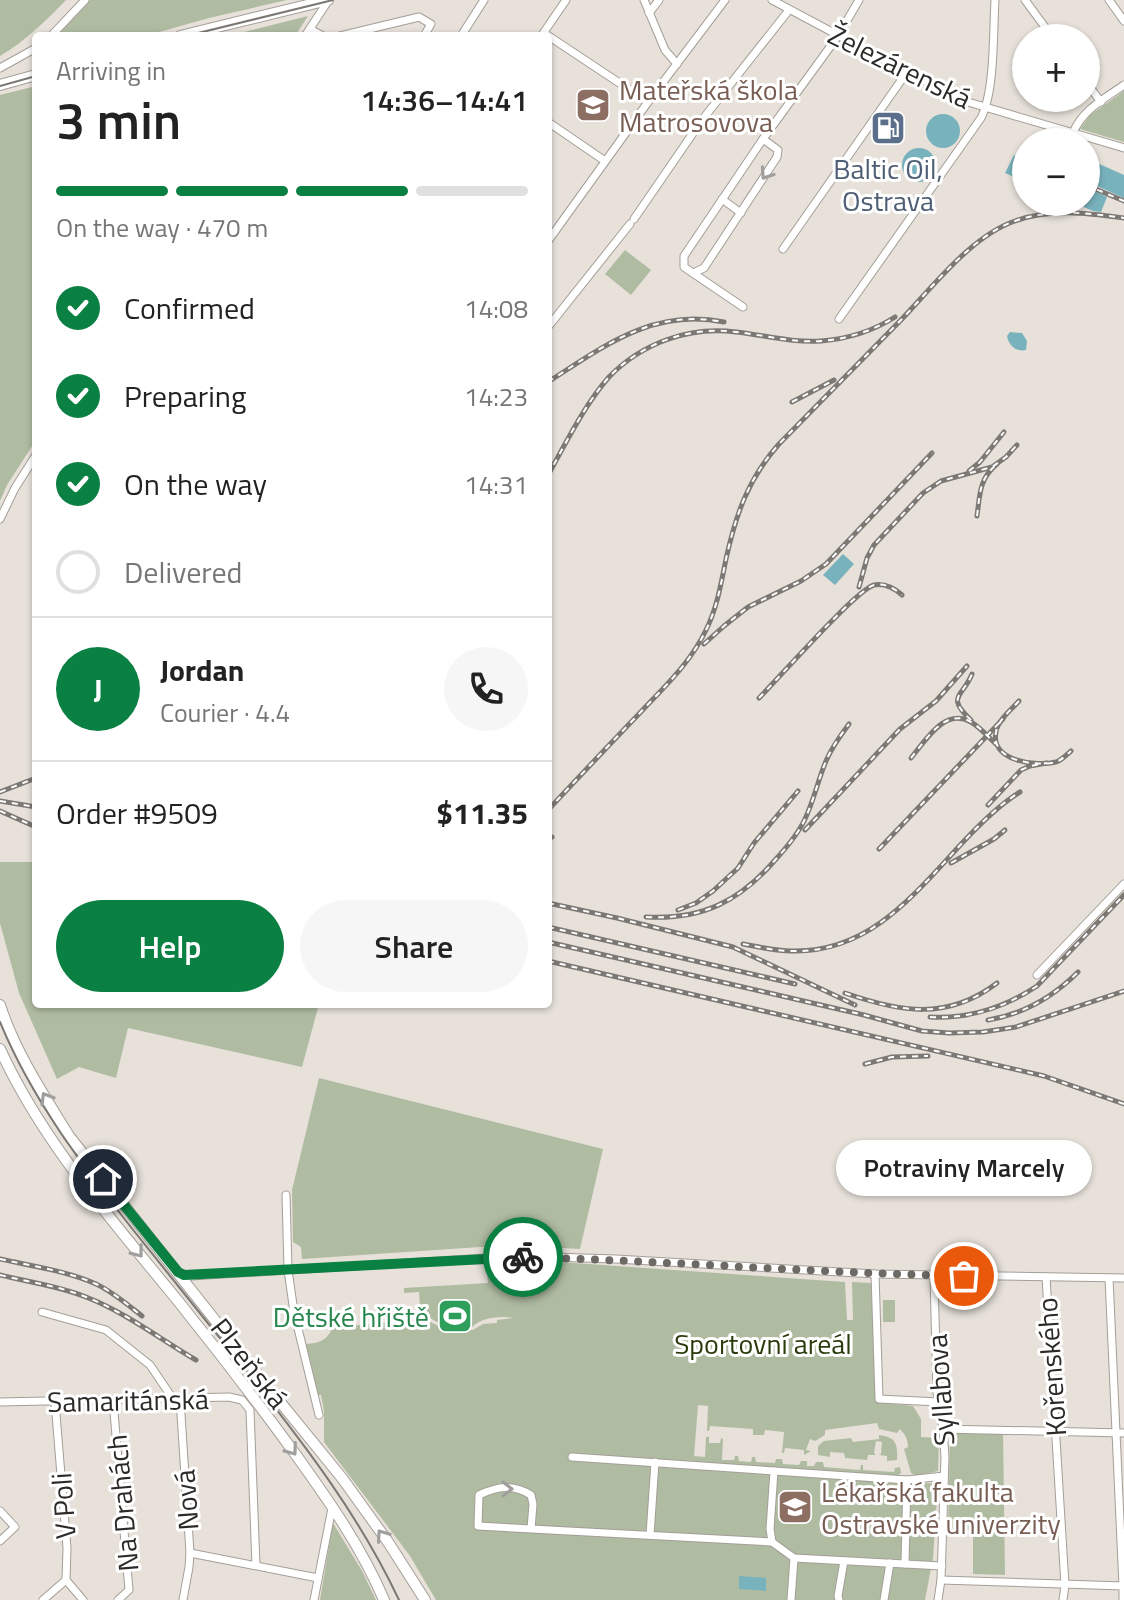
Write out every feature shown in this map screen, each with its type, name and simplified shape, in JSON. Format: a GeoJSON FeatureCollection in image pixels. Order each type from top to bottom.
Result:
{"type":"FeatureCollection","features":[{"type":"Feature","properties":{"kind":"main road"},"geometry":{"type":"LineString","coordinates":[[196,32],[328,0]]}},
{"type":"Feature","properties":{"kind":"main road"},"geometry":{"type":"LineString","coordinates":[[0,85],[32,76]]}},
{"type":"Feature","properties":{"kind":"main road","name":"Plzeňská"},"geometry":{"type":"LineString","coordinates":[[0,1005],[16,1044],[69,1136],[342,1478],[425,1600]]}},
{"type":"Feature","properties":{"kind":"main road","name":"Plzeňská"},"geometry":{"type":"LineString","coordinates":[[0,1049],[54,1144],[254,1397],[333,1506],[371,1571],[384,1600]]}},
{"type":"Feature","properties":{"kind":"street"},"geometry":{"type":"LineString","coordinates":[[55,32],[85,0]]}},
{"type":"Feature","properties":{"kind":"street"},"geometry":{"type":"LineString","coordinates":[[308,32],[328,0]]}},
{"type":"Feature","properties":{"kind":"street"},"geometry":{"type":"LineString","coordinates":[[464,32],[484,0]]}},
{"type":"Feature","properties":{"kind":"street"},"geometry":{"type":"LineString","coordinates":[[544,32],[566,0]]}},
{"type":"Feature","properties":{"kind":"street"},"geometry":{"type":"LineString","coordinates":[[644,0],[665,50],[677,64]]}},
{"type":"Feature","properties":{"kind":"street"},"geometry":{"type":"LineString","coordinates":[[649,13],[659,0]]}},
{"type":"Feature","properties":{"kind":"street"},"geometry":{"type":"LineString","coordinates":[[552,235],[725,0]]}},
{"type":"Feature","properties":{"kind":"street","name":"Železárenská"},"geometry":{"type":"LineString","coordinates":[[772,0],[968,102],[1056,128]]}},
{"type":"Feature","properties":{"kind":"street"},"geometry":{"type":"LineString","coordinates":[[743,307],[684,267],[684,256],[838,36],[859,0]]}},
{"type":"Feature","properties":{"kind":"street"},"geometry":{"type":"LineString","coordinates":[[839,319],[986,108],[995,0]]}},
{"type":"Feature","properties":{"kind":"street"},"geometry":{"type":"LineString","coordinates":[[1025,0],[1043,24]]}},
{"type":"Feature","properties":{"kind":"street"},"geometry":{"type":"LineString","coordinates":[[1109,0],[1124,21]]}},
{"type":"Feature","properties":{"kind":"street"},"geometry":{"type":"LineString","coordinates":[[552,322],[632,222],[702,120],[789,10]]}},
{"type":"Feature","properties":{"kind":"street"},"geometry":{"type":"LineString","coordinates":[[357,32],[419,17],[431,24],[426,32]]}},
{"type":"Feature","properties":{"kind":"street"},"geometry":{"type":"LineString","coordinates":[[552,40],[648,102]]}},
{"type":"Feature","properties":{"kind":"street"},"geometry":{"type":"LineString","coordinates":[[0,68],[32,50]]}},
{"type":"Feature","properties":{"kind":"street"},"geometry":{"type":"LineString","coordinates":[[783,249],[907,72]]}},
{"type":"Feature","properties":{"kind":"street"},"geometry":{"type":"LineString","coordinates":[[1076,128],[1083,115],[1124,85]]}},
{"type":"Feature","properties":{"kind":"street"},"geometry":{"type":"LineString","coordinates":[[552,125],[605,161]]}},
{"type":"Feature","properties":{"kind":"street"},"geometry":{"type":"LineString","coordinates":[[693,273],[704,268],[779,153],[763,139]]}},
{"type":"Feature","properties":{"kind":"street","name":"Železárenská"},"geometry":{"type":"LineString","coordinates":[[1100,141],[1124,148]]}},
{"type":"Feature","properties":{"kind":"street"},"geometry":{"type":"LineString","coordinates":[[722,199],[741,213]]}},
{"type":"Feature","properties":{"kind":"street"},"geometry":{"type":"LineString","coordinates":[[0,519],[32,461]]}},
{"type":"Feature","properties":{"kind":"street"},"geometry":{"type":"LineString","coordinates":[[1037,975],[1124,884]]}},
{"type":"Feature","properties":{"kind":"street"},"geometry":{"type":"LineString","coordinates":[[286,1195],[288,1270],[294,1312],[319,1415]]}},
{"type":"Feature","properties":{"kind":"street"},"geometry":{"type":"LineString","coordinates":[[178,1272],[191,1276],[518,1256],[875,1274],[1124,1278]]}},
{"type":"Feature","properties":{"kind":"street"},"geometry":{"type":"LineString","coordinates":[[875,1274],[879,1399],[938,1402]]}},
{"type":"Feature","properties":{"kind":"street","name":"Syllabova"},"geometry":{"type":"LineString","coordinates":[[934,1275],[944,1476],[938,1600]]}},
{"type":"Feature","properties":{"kind":"street","name":"Kořenského"},"geometry":{"type":"LineString","coordinates":[[1046,1277],[1065,1585],[1063,1600]]}},
{"type":"Feature","properties":{"kind":"street"},"geometry":{"type":"LineString","coordinates":[[1109,1278],[1120,1433],[1123,1600]]}},
{"type":"Feature","properties":{"kind":"street"},"geometry":{"type":"LineString","coordinates":[[42,1312],[106,1330],[150,1365],[176,1399]]}},
{"type":"Feature","properties":{"kind":"street","name":"Samaritánská"},"geometry":{"type":"LineString","coordinates":[[0,1402],[229,1397],[242,1400],[250,1410],[256,1565]]}},
{"type":"Feature","properties":{"kind":"street","name":"Nová"},"geometry":{"type":"LineString","coordinates":[[176,1399],[190,1553],[183,1600]]}},
{"type":"Feature","properties":{"kind":"street","name":"Na Drahách"},"geometry":{"type":"LineString","coordinates":[[113,1400],[129,1590],[118,1600]]}},
{"type":"Feature","properties":{"kind":"street","name":"V Poli"},"geometry":{"type":"LineString","coordinates":[[43,1600],[66,1580],[67,1548],[55,1402]]}},
{"type":"Feature","properties":{"kind":"street"},"geometry":{"type":"LineString","coordinates":[[943,1429],[1120,1433]]}},
{"type":"Feature","properties":{"kind":"street"},"geometry":{"type":"LineString","coordinates":[[572,1457],[907,1480],[944,1476]]}},
{"type":"Feature","properties":{"kind":"street"},"geometry":{"type":"LineString","coordinates":[[650,1535],[655,1462]]}},
{"type":"Feature","properties":{"kind":"street"},"geometry":{"type":"LineString","coordinates":[[772,1542],[774,1471]]}},
{"type":"Feature","properties":{"kind":"street"},"geometry":{"type":"LineString","coordinates":[[905,1564],[907,1480]]}},
{"type":"Feature","properties":{"kind":"street"},"geometry":{"type":"LineString","coordinates":[[531,1529],[531,1495],[509,1486],[479,1495],[478,1526],[531,1529],[650,1535],[772,1542],[794,1558],[942,1566]]}},
{"type":"Feature","properties":{"kind":"street"},"geometry":{"type":"LineString","coordinates":[[314,1600],[333,1506]]}},
{"type":"Feature","properties":{"kind":"street"},"geometry":{"type":"LineString","coordinates":[[0,1511],[15,1527],[0,1541]]}},
{"type":"Feature","properties":{"kind":"street"},"geometry":{"type":"LineString","coordinates":[[190,1553],[318,1578]]}},
{"type":"Feature","properties":{"kind":"street"},"geometry":{"type":"LineString","coordinates":[[791,1600],[794,1558]]}},
{"type":"Feature","properties":{"kind":"street"},"geometry":{"type":"LineString","coordinates":[[839,1600],[844,1561]]}},
{"type":"Feature","properties":{"kind":"street"},"geometry":{"type":"LineString","coordinates":[[884,1600],[890,1563]]}},
{"type":"Feature","properties":{"kind":"street"},"geometry":{"type":"LineString","coordinates":[[66,1580],[83,1600]]}},
{"type":"Feature","properties":{"kind":"street"},"geometry":{"type":"LineString","coordinates":[[941,1580],[1124,1586]]}},
{"type":"Feature","properties":{"kind":"green space"},"geometry":{"type":"Polygon","coordinates":[[[0,0],[66,0],[35,30],[0,56],[0,0]]]}},
{"type":"Feature","properties":{"kind":"green space"},"geometry":{"type":"Polygon","coordinates":[[[86,0],[287,0],[159,32],[54,32],[86,0]]]}},
{"type":"Feature","properties":{"kind":"green space"},"geometry":{"type":"Polygon","coordinates":[[[308,16],[298,32],[244,32],[308,16]]]}},
{"type":"Feature","properties":{"kind":"green space"},"geometry":{"type":"Polygon","coordinates":[[[32,87],[32,446],[0,501],[0,95],[32,87]]]}},
{"type":"Feature","properties":{"kind":"green space"},"geometry":{"type":"Polygon","coordinates":[[[1124,91],[1124,142],[1100,135],[1100,128],[1081,128],[1090,115],[1100,112],[1100,108],[1124,91]]]}},
{"type":"Feature","properties":{"kind":"green space"},"geometry":{"type":"Polygon","coordinates":[[[625,250],[651,270],[631,295],[605,274],[625,250]]]}},
{"type":"Feature","properties":{"kind":"green space"},"geometry":{"type":"Polygon","coordinates":[[[0,862],[32,862],[32,1008],[318,1008],[302,1067],[128,1028],[116,1078],[79,1067],[57,1079],[19,993],[0,923],[0,862]]]}},
{"type":"Feature","properties":{"kind":"green space"},"geometry":{"type":"Polygon","coordinates":[[[319,1078],[603,1149],[580,1249],[510,1245],[302,1259],[301,1247],[293,1242],[292,1190],[319,1078]]]}},
{"type":"Feature","properties":{"kind":"green space","name":"Sportovní areál"},"geometry":{"type":"Polygon","coordinates":[[[517,1259],[845,1282],[847,1320],[853,1320],[852,1282],[871,1283],[876,1402],[913,1406],[921,1419],[921,1437],[939,1438],[938,1471],[916,1476],[911,1473],[904,1449],[908,1447],[907,1442],[900,1429],[897,1433],[879,1429],[877,1423],[825,1430],[825,1435],[815,1441],[810,1439],[806,1450],[811,1451],[804,1455],[804,1450],[785,1448],[782,1453],[784,1432],[765,1430],[764,1435],[753,1435],[753,1429],[710,1426],[707,1431],[708,1406],[698,1405],[694,1456],[705,1457],[706,1437],[709,1437],[709,1443],[720,1443],[721,1438],[722,1460],[734,1460],[738,1456],[739,1461],[751,1462],[755,1457],[756,1462],[775,1463],[776,1459],[782,1459],[783,1464],[799,1465],[801,1461],[807,1461],[807,1466],[814,1466],[816,1462],[823,1462],[824,1467],[860,1470],[863,1465],[863,1470],[894,1472],[895,1468],[900,1467],[897,1484],[938,1483],[933,1558],[925,1600],[436,1600],[410,1556],[324,1442],[324,1411],[306,1344],[322,1340],[332,1328],[406,1320],[407,1314],[417,1315],[450,1332],[473,1330],[483,1324],[513,1318],[491,1318],[472,1327],[448,1328],[419,1312],[419,1292],[404,1293],[404,1288],[488,1283],[486,1261],[517,1259]]]}},
{"type":"Feature","properties":{"kind":"green space"},"geometry":{"type":"Polygon","coordinates":[[[883,1300],[895,1300],[895,1322],[883,1322],[883,1300]]]}},
{"type":"Feature","properties":{"kind":"green space"},"geometry":{"type":"Polygon","coordinates":[[[950,1433],[1003,1433],[1005,1575],[973,1574],[973,1530],[948,1530],[950,1433]]]}},
{"type":"Feature","properties":{"kind":"green space"},"geometry":{"type":"Polygon","coordinates":[[[879,1435],[895,1442],[897,1460],[887,1461],[887,1456],[879,1455],[882,1442],[876,1441],[876,1455],[868,1455],[867,1460],[845,1458],[844,1453],[830,1452],[830,1457],[818,1455],[818,1446],[824,1441],[851,1438],[853,1442],[879,1439],[879,1435]]]}},
{"type":"Feature","properties":{"kind":"green space"},"geometry":{"type":"Polygon","coordinates":[[[333,1523],[362,1571],[376,1600],[320,1600],[333,1523]]]}},
{"type":"Feature","properties":{"kind":"water"},"geometry":{"type":"Polygon","coordinates":[[[943,114],[955,119],[960,131],[955,143],[943,148],[931,143],[926,131],[931,119],[943,114]]]}},
{"type":"Feature","properties":{"kind":"water"},"geometry":{"type":"Polygon","coordinates":[[[919,148],[931,153],[936,165],[931,177],[919,182],[907,177],[902,165],[907,153],[919,148]]]}},
{"type":"Feature","properties":{"kind":"water"},"geometry":{"type":"Polygon","coordinates":[[[1012,159],[1012,176],[1005,173],[1012,159]]]}},
{"type":"Feature","properties":{"kind":"water"},"geometry":{"type":"Polygon","coordinates":[[[1100,164],[1124,175],[1124,198],[1100,187],[1100,164]]]}},
{"type":"Feature","properties":{"kind":"water"},"geometry":{"type":"Polygon","coordinates":[[[1100,194],[1107,197],[1100,212],[1100,194]]]}},
{"type":"Feature","properties":{"kind":"water"},"geometry":{"type":"Polygon","coordinates":[[[1010,332],[1022,333],[1027,341],[1026,350],[1011,345],[1007,336],[1010,332]]]}},
{"type":"Feature","properties":{"kind":"water"},"geometry":{"type":"Polygon","coordinates":[[[843,554],[854,564],[835,585],[823,575],[843,554]]]}},
{"type":"Feature","properties":{"kind":"water"},"geometry":{"type":"Polygon","coordinates":[[[739,1576],[766,1578],[766,1591],[739,1589],[739,1576]]]}},
{"type":"Feature","properties":{"kind":"tram line"},"geometry":{"type":"LineString","coordinates":[[202,32],[333,0]]}},
{"type":"Feature","properties":{"kind":"tram line"},"geometry":{"type":"LineString","coordinates":[[0,86],[32,77]]}},
{"type":"Feature","properties":{"kind":"tram line"},"geometry":{"type":"LineString","coordinates":[[0,1022],[27,1078],[77,1156],[311,1455],[367,1540],[399,1600]]}},
{"type":"Feature","properties":{"kind":"railway"},"geometry":{"type":"LineString","coordinates":[[1100,191],[1124,201]]}},
{"type":"Feature","properties":{"kind":"railway"},"geometry":{"type":"LineString","coordinates":[[552,806],[675,676],[692,654],[716,604],[739,512],[751,484],[768,457],[953,264],[999,228],[1029,217],[1069,213],[1124,218]]}},
{"type":"Feature","properties":{"kind":"railway"},"geometry":{"type":"LineString","coordinates":[[552,468],[600,388],[622,365],[651,346],[684,335],[718,331],[799,341],[831,340],[869,330],[895,317]]}},
{"type":"Feature","properties":{"kind":"railway"},"geometry":{"type":"LineString","coordinates":[[552,379],[589,355],[652,325],[674,320],[724,322]]}},
{"type":"Feature","properties":{"kind":"railway"},"geometry":{"type":"LineString","coordinates":[[792,402],[834,380]]}},
{"type":"Feature","properties":{"kind":"railway"},"geometry":{"type":"LineString","coordinates":[[969,471],[1004,432]]}},
{"type":"Feature","properties":{"kind":"railway"},"geometry":{"type":"LineString","coordinates":[[859,587],[874,545],[923,493],[941,481],[992,467],[1017,445]]}},
{"type":"Feature","properties":{"kind":"railway"},"geometry":{"type":"LineString","coordinates":[[704,644],[748,607],[801,581],[826,564],[932,453]]}},
{"type":"Feature","properties":{"kind":"railway"},"geometry":{"type":"LineString","coordinates":[[977,516],[984,481],[997,464]]}},
{"type":"Feature","properties":{"kind":"railway"},"geometry":{"type":"LineString","coordinates":[[759,698],[865,590],[882,585],[902,595]]}},
{"type":"Feature","properties":{"kind":"railway"},"geometry":{"type":"LineString","coordinates":[[805,830],[900,729],[936,701],[967,666]]}},
{"type":"Feature","properties":{"kind":"railway"},"geometry":{"type":"LineString","coordinates":[[971,720],[959,706],[958,697],[972,674]]}},
{"type":"Feature","properties":{"kind":"railway"},"geometry":{"type":"LineString","coordinates":[[1019,701],[997,728],[996,742],[1000,750],[1016,760],[1037,764],[1056,762],[1071,751]]}},
{"type":"Feature","properties":{"kind":"railway"},"geometry":{"type":"LineString","coordinates":[[911,758],[937,728],[953,719],[971,722],[996,744]]}},
{"type":"Feature","properties":{"kind":"railway"},"geometry":{"type":"LineString","coordinates":[[879,849],[1003,719]]}},
{"type":"Feature","properties":{"kind":"railway"},"geometry":{"type":"LineString","coordinates":[[646,917],[703,911],[734,897],[762,874],[802,825],[828,756],[849,724]]}},
{"type":"Feature","properties":{"kind":"railway"},"geometry":{"type":"LineString","coordinates":[[988,805],[1021,770],[1047,763]]}},
{"type":"Feature","properties":{"kind":"railway"},"geometry":{"type":"LineString","coordinates":[[0,792],[32,780]]}},
{"type":"Feature","properties":{"kind":"railway"},"geometry":{"type":"LineString","coordinates":[[678,910],[696,903],[738,868],[754,843],[798,791]]}},
{"type":"Feature","properties":{"kind":"railway"},"geometry":{"type":"LineString","coordinates":[[743,944],[786,951],[820,949],[845,942],[869,930],[910,898],[984,820],[1020,792]]}},
{"type":"Feature","properties":{"kind":"railway"},"geometry":{"type":"LineString","coordinates":[[0,801],[32,806]]}},
{"type":"Feature","properties":{"kind":"railway"},"geometry":{"type":"LineString","coordinates":[[0,811],[32,825]]}},
{"type":"Feature","properties":{"kind":"railway"},"geometry":{"type":"LineString","coordinates":[[951,863],[1005,830]]}},
{"type":"Feature","properties":{"kind":"railway"},"geometry":{"type":"LineString","coordinates":[[930,1017],[973,1014],[1012,1000],[1037,986],[1124,895]]}},
{"type":"Feature","properties":{"kind":"railway"},"geometry":{"type":"LineString","coordinates":[[552,904],[733,947],[855,1005]]}},
{"type":"Feature","properties":{"kind":"railway"},"geometry":{"type":"LineString","coordinates":[[552,928],[795,984]]}},
{"type":"Feature","properties":{"kind":"railway"},"geometry":{"type":"LineString","coordinates":[[552,943],[922,1031],[983,1032],[1016,1027],[1124,991]]}},
{"type":"Feature","properties":{"kind":"railway"},"geometry":{"type":"LineString","coordinates":[[552,962],[1044,1076],[1124,1104]]}},
{"type":"Feature","properties":{"kind":"railway"},"geometry":{"type":"LineString","coordinates":[[988,1020],[1037,1003],[1078,972]]}},
{"type":"Feature","properties":{"kind":"railway"},"geometry":{"type":"LineString","coordinates":[[845,993],[904,1008],[941,1008],[978,995],[997,983]]}},
{"type":"Feature","properties":{"kind":"railway"},"geometry":{"type":"LineString","coordinates":[[865,1064],[892,1057],[928,1056]]}},
{"type":"Feature","properties":{"kind":"railway"},"geometry":{"type":"LineString","coordinates":[[0,1259],[85,1279],[108,1291],[142,1316]]}},
{"type":"Feature","properties":{"kind":"railway"},"geometry":{"type":"LineString","coordinates":[[0,1275],[65,1290],[100,1303],[196,1360]]}},
{"type":"Feature","properties":{"kind":"way so far"},"geometry":{"type":"LineString","coordinates":[[523,1257],[616,1259],[857,1274],[964,1276]]}},
{"type":"Feature","properties":{"kind":"place","name":"Mateřská škola Matrosovova"},"geometry":{"type":"Point","coordinates":[593,105]}},
{"type":"Feature","properties":{"kind":"place","name":"Baltic Oil, Ostrava"},"geometry":{"type":"Point","coordinates":[888,128]}},
{"type":"Feature","properties":{"kind":"place","name":"Potraviny Marcely"},"geometry":{"type":"Point","coordinates":[964,1276]}},
{"type":"Feature","properties":{"kind":"place","name":"Dětské hřiště"},"geometry":{"type":"Point","coordinates":[455,1316]}},
{"type":"Feature","properties":{"kind":"place","name":"Lékařská fakulta Ostravské univerzity"},"geometry":{"type":"Point","coordinates":[795,1507]}},
{"type":"Feature","properties":{"kind":"route"},"geometry":{"type":"LineString","coordinates":[[103,1179],[178,1272],[184,1275],[523,1257]]}}]}
